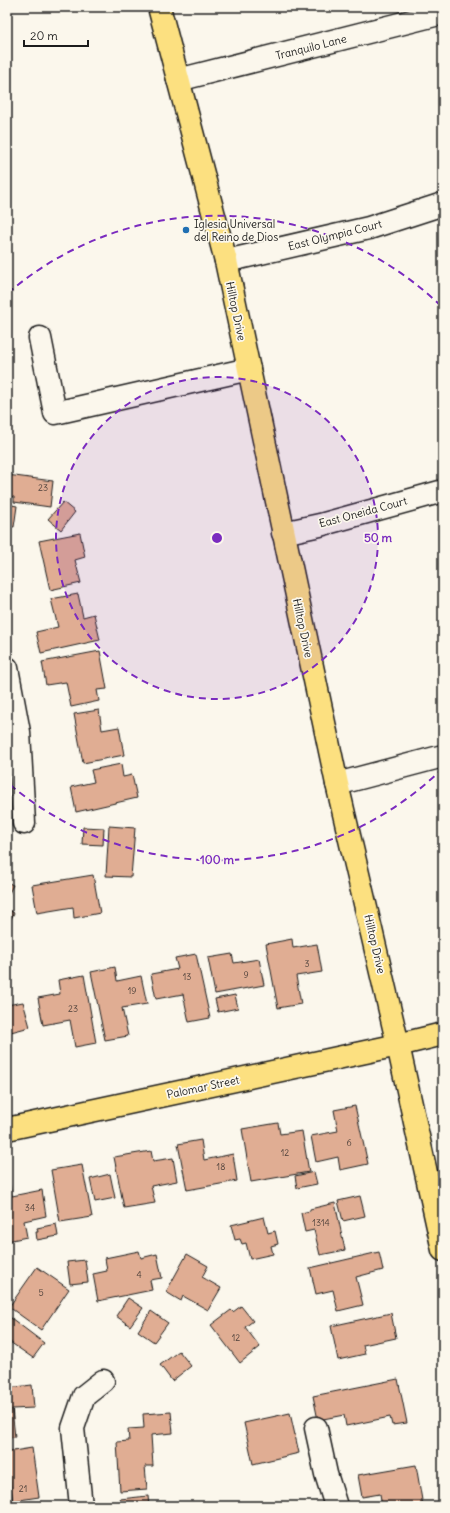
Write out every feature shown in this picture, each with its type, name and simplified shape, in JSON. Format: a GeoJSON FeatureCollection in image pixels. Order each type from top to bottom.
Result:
{"type":"FeatureCollection","features":[{"type":"Feature","properties":{"kind":"main road","name":"Hilltop Drive"},"geometry":{"type":"LineString","coordinates":[[159,7],[226,261],[283,533],[338,784],[443,1250]]}},
{"type":"Feature","properties":{"kind":"main road","name":"Palomar Street"},"geometry":{"type":"LineString","coordinates":[[7,1128],[398,1045],[443,1034]]}},
{"type":"Feature","properties":{"kind":"street","name":"Tranquilo Lane"},"geometry":{"type":"LineString","coordinates":[[178,80],[443,13]]}},
{"type":"Feature","properties":{"kind":"street","name":"East Olympia Court"},"geometry":{"type":"LineString","coordinates":[[226,261],[369,228],[443,204]]}},
{"type":"Feature","properties":{"kind":"street"},"geometry":{"type":"LineString","coordinates":[[40,338],[55,413],[249,369]]}},
{"type":"Feature","properties":{"kind":"street","name":"East Oneida Court"},"geometry":{"type":"LineString","coordinates":[[283,533],[443,491]]}},
{"type":"Feature","properties":{"kind":"street"},"geometry":{"type":"LineString","coordinates":[[7,668],[19,732],[24,823]]}},
{"type":"Feature","properties":{"kind":"street"},"geometry":{"type":"LineString","coordinates":[[338,784],[443,756]]}},
{"type":"Feature","properties":{"kind":"street"},"geometry":{"type":"LineString","coordinates":[[81,1506],[73,1428],[84,1396],[103,1381]]}},
{"type":"Feature","properties":{"kind":"street"},"geometry":{"type":"LineString","coordinates":[[316,1428],[326,1474],[336,1506]]}},
{"type":"Feature","properties":{"kind":"building"},"geometry":{"type":"Polygon","coordinates":[[[7,475],[53,481],[50,507],[14,502],[14,497],[7,496],[7,475]]]}},
{"type":"Feature","properties":{"kind":"building"},"geometry":{"type":"Polygon","coordinates":[[[63,502],[75,512],[61,530],[48,519],[63,502]]]}},
{"type":"Feature","properties":{"kind":"building"},"geometry":{"type":"Polygon","coordinates":[[[7,504],[17,506],[14,527],[7,526],[7,504]]]}},
{"type":"Feature","properties":{"kind":"building"},"geometry":{"type":"Polygon","coordinates":[[[80,533],[85,557],[75,560],[81,583],[50,590],[39,541],[80,533]]]}},
{"type":"Feature","properties":{"kind":"building"},"geometry":{"type":"Polygon","coordinates":[[[78,594],[83,617],[94,614],[100,640],[41,653],[36,632],[58,627],[51,599],[78,594]]]}},
{"type":"Feature","properties":{"kind":"building"},"geometry":{"type":"Polygon","coordinates":[[[100,651],[107,689],[97,690],[99,701],[71,707],[66,682],[46,685],[42,662],[100,651]]]}},
{"type":"Feature","properties":{"kind":"building"},"geometry":{"type":"Polygon","coordinates":[[[99,710],[102,730],[119,727],[124,755],[83,763],[74,714],[99,710]]]}},
{"type":"Feature","properties":{"kind":"building"},"geometry":{"type":"Polygon","coordinates":[[[121,764],[123,777],[132,775],[137,798],[76,812],[71,787],[94,782],[91,770],[121,764]]]}},
{"type":"Feature","properties":{"kind":"building"},"geometry":{"type":"Polygon","coordinates":[[[109,826],[135,828],[131,877],[106,876],[109,826]]]}},
{"type":"Feature","properties":{"kind":"building"},"geometry":{"type":"Polygon","coordinates":[[[83,827],[104,828],[103,845],[82,844],[83,827]]]}},
{"type":"Feature","properties":{"kind":"building"},"geometry":{"type":"Polygon","coordinates":[[[93,875],[100,913],[74,918],[73,907],[37,913],[32,885],[93,875]]]}},
{"type":"Feature","properties":{"kind":"building"},"geometry":{"type":"Polygon","coordinates":[[[7,882],[13,885],[7,897],[7,882]]]}},
{"type":"Feature","properties":{"kind":"building"},"geometry":{"type":"Polygon","coordinates":[[[7,909],[14,913],[7,926],[7,909]]]}},
{"type":"Feature","properties":{"kind":"building"},"geometry":{"type":"Polygon","coordinates":[[[292,939],[293,948],[317,944],[322,972],[296,976],[301,1004],[278,1008],[266,944],[292,939]]]}},
{"type":"Feature","properties":{"kind":"building"},"geometry":{"type":"Polygon","coordinates":[[[196,954],[210,1018],[189,1022],[183,994],[156,999],[151,974],[178,969],[175,958],[196,954]]]}},
{"type":"Feature","properties":{"kind":"building"},"geometry":{"type":"Polygon","coordinates":[[[232,954],[234,963],[259,959],[264,985],[215,994],[208,958],[232,954]]]}},
{"type":"Feature","properties":{"kind":"building"},"geometry":{"type":"Polygon","coordinates":[[[115,967],[117,981],[141,976],[147,1004],[122,1008],[128,1036],[105,1040],[91,972],[115,967]]]}},
{"type":"Feature","properties":{"kind":"building"},"geometry":{"type":"Polygon","coordinates":[[[84,975],[96,1043],[75,1047],[70,1020],[43,1025],[38,998],[60,994],[58,980],[84,975]]]}},
{"type":"Feature","properties":{"kind":"building"},"geometry":{"type":"Polygon","coordinates":[[[235,995],[238,1008],[218,1012],[215,999],[235,995]]]}},
{"type":"Feature","properties":{"kind":"building"},"geometry":{"type":"Polygon","coordinates":[[[23,1002],[30,1027],[7,1033],[7,1005],[23,1002]]]}},
{"type":"Feature","properties":{"kind":"building"},"geometry":{"type":"Polygon","coordinates":[[[7,1047],[10,1062],[7,1063],[7,1047]]]}},
{"type":"Feature","properties":{"kind":"building"},"geometry":{"type":"Polygon","coordinates":[[[355,1106],[368,1164],[340,1170],[338,1157],[316,1162],[311,1136],[338,1131],[334,1110],[355,1106]]]}},
{"type":"Feature","properties":{"kind":"building"},"geometry":{"type":"Polygon","coordinates":[[[278,1123],[280,1134],[302,1131],[309,1172],[251,1182],[242,1129],[278,1123]]]}},
{"type":"Feature","properties":{"kind":"building"},"geometry":{"type":"Polygon","coordinates":[[[201,1140],[204,1160],[233,1154],[237,1181],[187,1190],[178,1144],[201,1140]]]}},
{"type":"Feature","properties":{"kind":"building"},"geometry":{"type":"Polygon","coordinates":[[[151,1151],[153,1161],[173,1158],[177,1181],[151,1186],[155,1203],[124,1208],[114,1157],[151,1151]]]}},
{"type":"Feature","properties":{"kind":"building"},"geometry":{"type":"Polygon","coordinates":[[[82,1165],[92,1217],[60,1222],[51,1170],[82,1165]]]}},
{"type":"Feature","properties":{"kind":"building"},"geometry":{"type":"Polygon","coordinates":[[[314,1172],[317,1184],[297,1188],[295,1176],[314,1172]]]}},
{"type":"Feature","properties":{"kind":"building"},"geometry":{"type":"Polygon","coordinates":[[[110,1174],[115,1198],[95,1202],[90,1179],[110,1174]]]}},
{"type":"Feature","properties":{"kind":"building"},"geometry":{"type":"Polygon","coordinates":[[[7,1182],[9,1182],[12,1196],[42,1190],[46,1216],[24,1221],[27,1237],[7,1241],[7,1182]]]}},
{"type":"Feature","properties":{"kind":"building"},"geometry":{"type":"Polygon","coordinates":[[[360,1196],[365,1216],[343,1221],[338,1201],[360,1196]]]}},
{"type":"Feature","properties":{"kind":"building"},"geometry":{"type":"Polygon","coordinates":[[[335,1203],[345,1250],[320,1255],[314,1230],[305,1232],[301,1213],[310,1211],[310,1209],[335,1203]]]}},
{"type":"Feature","properties":{"kind":"building"},"geometry":{"type":"Polygon","coordinates":[[[264,1217],[268,1233],[275,1231],[278,1244],[271,1246],[273,1254],[250,1259],[246,1243],[242,1244],[240,1239],[235,1240],[231,1225],[264,1217]]]}},
{"type":"Feature","properties":{"kind":"building"},"geometry":{"type":"Polygon","coordinates":[[[56,1224],[58,1236],[37,1240],[37,1228],[56,1224]]]}},
{"type":"Feature","properties":{"kind":"building"},"geometry":{"type":"Polygon","coordinates":[[[139,1251],[141,1258],[157,1254],[162,1278],[150,1280],[152,1290],[98,1301],[93,1274],[107,1271],[105,1258],[139,1251]]]}},
{"type":"Feature","properties":{"kind":"building"},"geometry":{"type":"Polygon","coordinates":[[[379,1252],[383,1270],[356,1277],[363,1305],[338,1311],[333,1290],[316,1294],[310,1268],[379,1252]]]}},
{"type":"Feature","properties":{"kind":"building"},"geometry":{"type":"Polygon","coordinates":[[[187,1254],[208,1266],[202,1277],[221,1288],[208,1310],[183,1296],[181,1301],[166,1292],[187,1254]]]}},
{"type":"Feature","properties":{"kind":"building"},"geometry":{"type":"Polygon","coordinates":[[[85,1260],[88,1282],[70,1284],[67,1262],[85,1260]]]}},
{"type":"Feature","properties":{"kind":"building"},"geometry":{"type":"Polygon","coordinates":[[[37,1267],[69,1289],[41,1330],[9,1307],[37,1267]]]}},
{"type":"Feature","properties":{"kind":"building"},"geometry":{"type":"Polygon","coordinates":[[[128,1298],[143,1308],[130,1326],[116,1316],[128,1298]]]}},
{"type":"Feature","properties":{"kind":"building"},"geometry":{"type":"Polygon","coordinates":[[[241,1306],[253,1321],[245,1327],[260,1347],[240,1363],[211,1325],[231,1310],[233,1312],[241,1306]]]}},
{"type":"Feature","properties":{"kind":"building"},"geometry":{"type":"Polygon","coordinates":[[[151,1311],[168,1323],[154,1342],[138,1331],[151,1311]]]}},
{"type":"Feature","properties":{"kind":"building"},"geometry":{"type":"Polygon","coordinates":[[[391,1313],[396,1338],[363,1345],[365,1354],[338,1360],[331,1326],[391,1313]]]}},
{"type":"Feature","properties":{"kind":"building"},"geometry":{"type":"Polygon","coordinates":[[[7,1315],[44,1343],[33,1358],[7,1340],[7,1315]]]}},
{"type":"Feature","properties":{"kind":"building"},"geometry":{"type":"Polygon","coordinates":[[[179,1351],[191,1366],[172,1381],[160,1365],[179,1351]]]}},
{"type":"Feature","properties":{"kind":"building"},"geometry":{"type":"Polygon","coordinates":[[[398,1379],[407,1423],[392,1425],[390,1417],[346,1426],[344,1415],[318,1420],[313,1396],[398,1379]]]}},
{"type":"Feature","properties":{"kind":"building"},"geometry":{"type":"Polygon","coordinates":[[[32,1385],[34,1408],[12,1409],[15,1437],[7,1438],[7,1388],[32,1385]]]}},
{"type":"Feature","properties":{"kind":"building"},"geometry":{"type":"Polygon","coordinates":[[[171,1412],[173,1433],[151,1435],[153,1466],[145,1466],[147,1489],[120,1491],[117,1442],[129,1441],[128,1429],[144,1428],[143,1414],[171,1412]]]}},
{"type":"Feature","properties":{"kind":"building"},"geometry":{"type":"Polygon","coordinates":[[[290,1413],[299,1453],[253,1464],[244,1423],[290,1413]]]}},
{"type":"Feature","properties":{"kind":"building"},"geometry":{"type":"Polygon","coordinates":[[[32,1448],[39,1497],[13,1501],[7,1462],[7,1452],[32,1448]]]}},
{"type":"Feature","properties":{"kind":"building"},"geometry":{"type":"Polygon","coordinates":[[[416,1465],[423,1506],[382,1506],[380,1494],[362,1497],[358,1475],[416,1465]]]}},
{"type":"Feature","properties":{"kind":"building"},"geometry":{"type":"Polygon","coordinates":[[[148,1496],[149,1506],[121,1506],[120,1499],[148,1496]]]}},
{"type":"Feature","properties":{"kind":"place","name":"Iglesia Universal del Reino de Dios"},"geometry":{"type":"Point","coordinates":[186,230]}}]}
